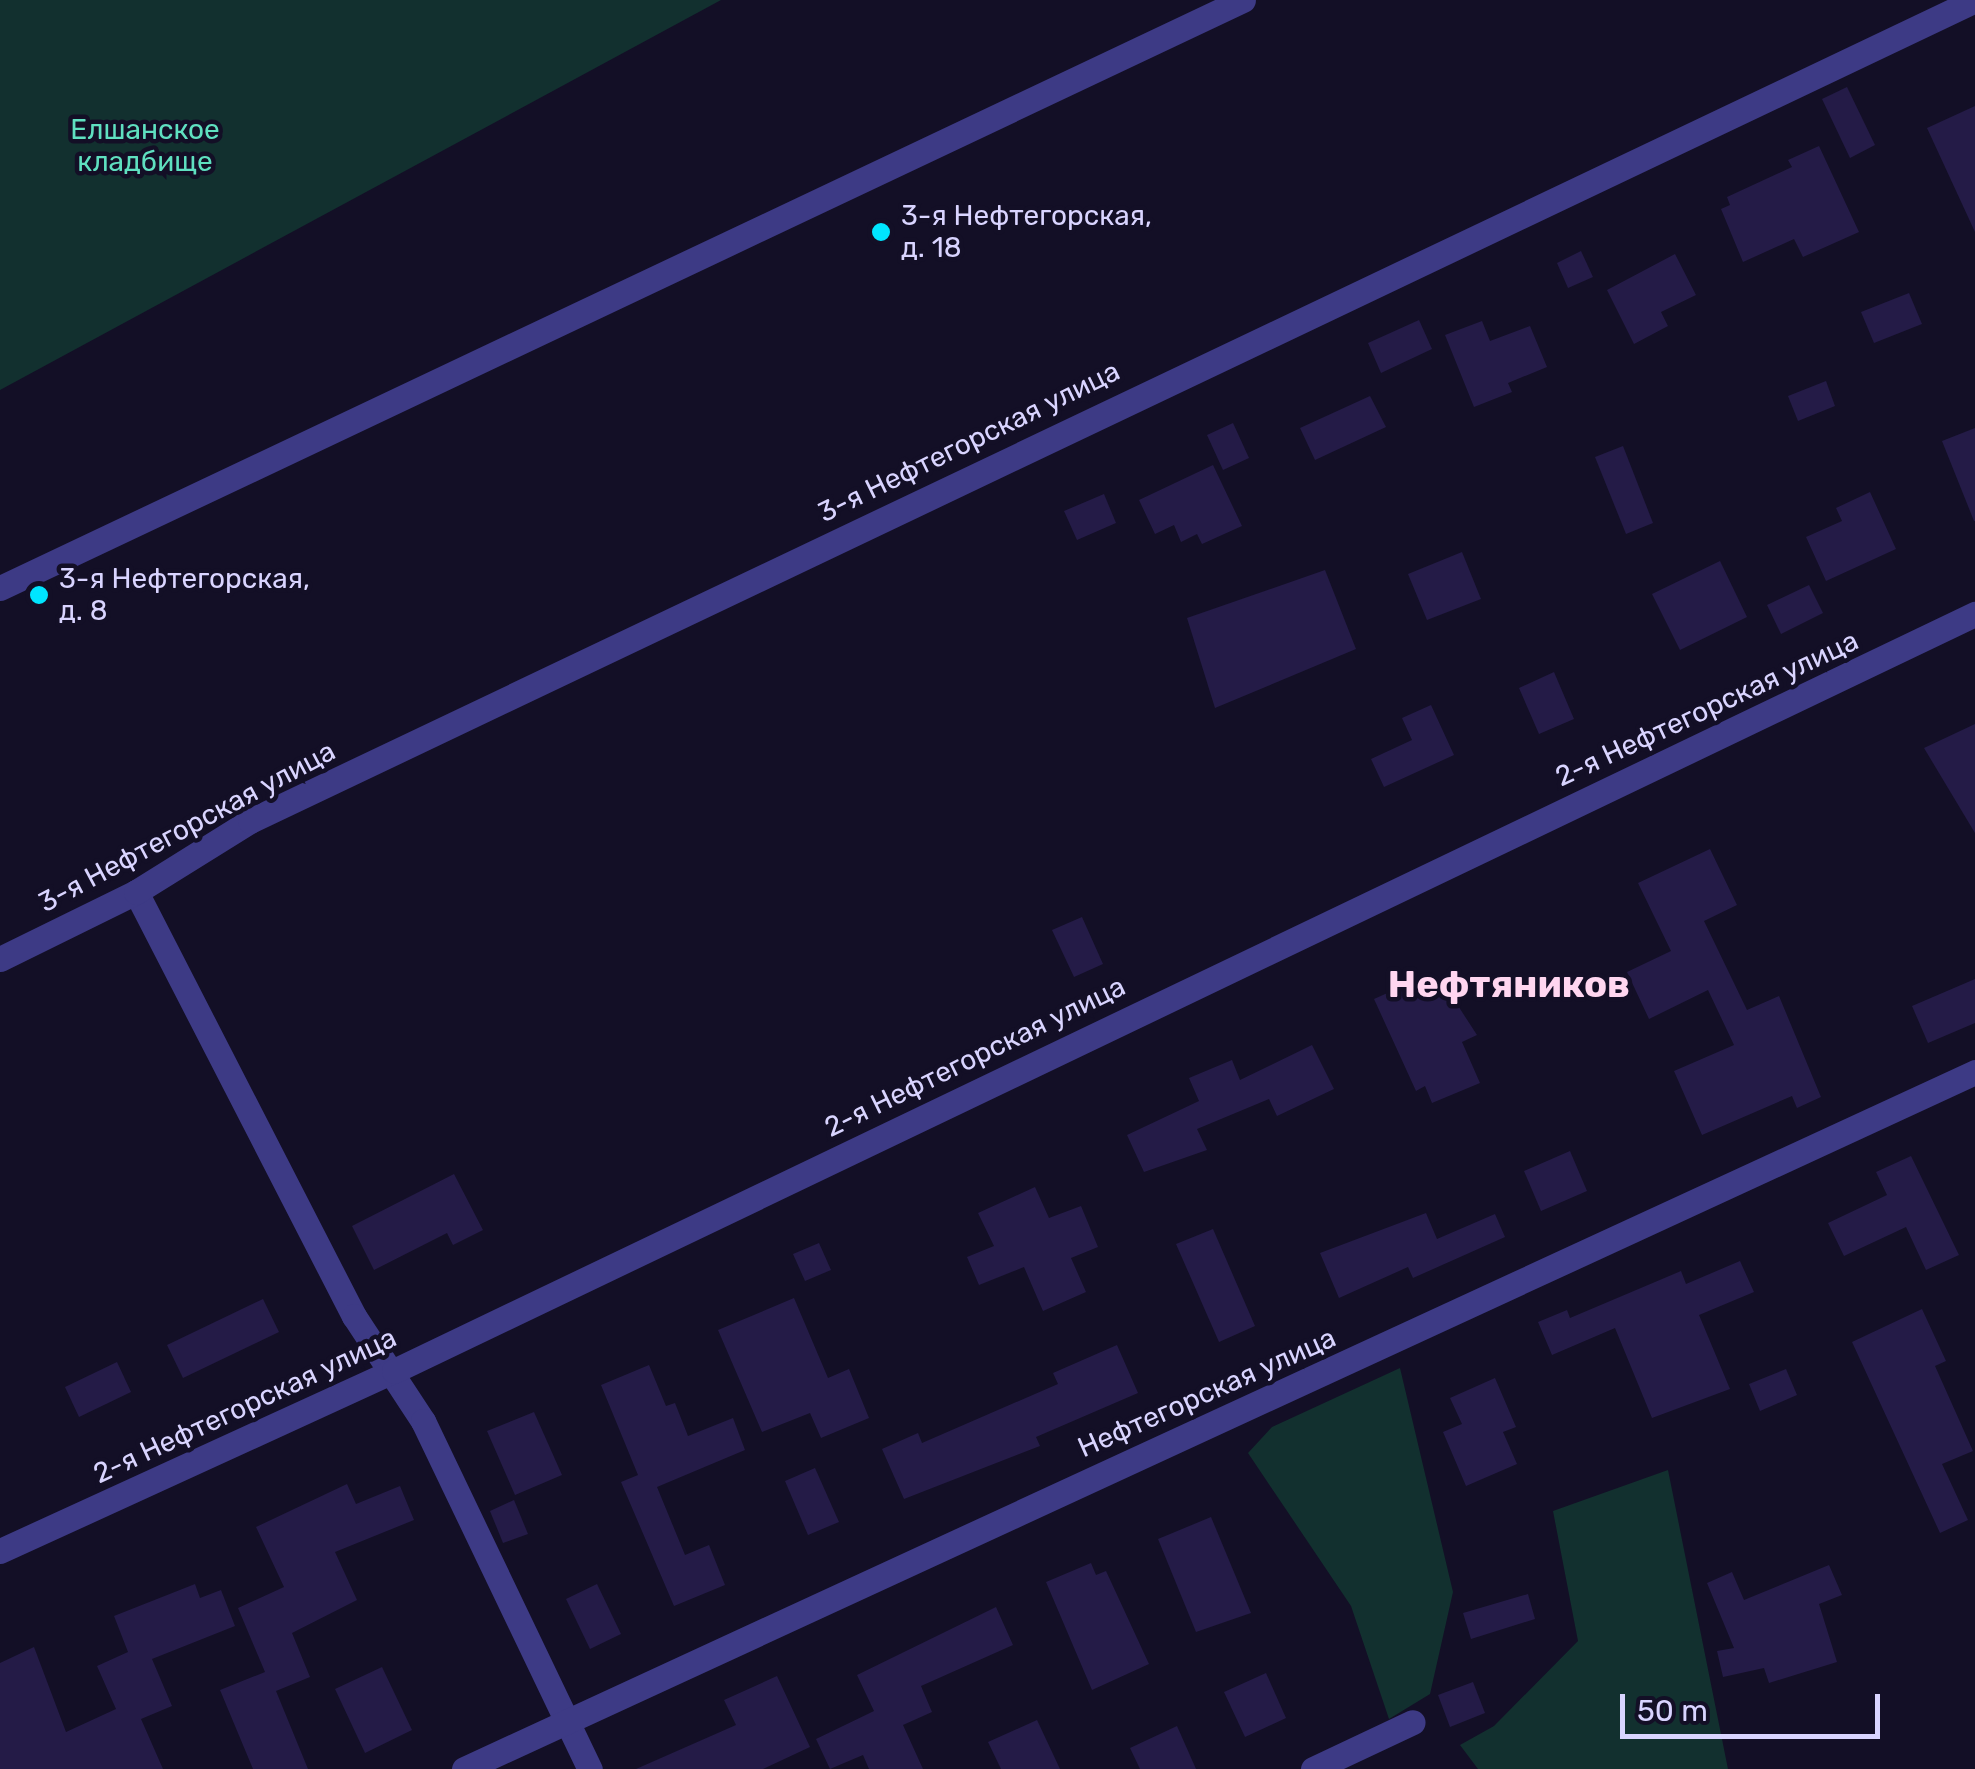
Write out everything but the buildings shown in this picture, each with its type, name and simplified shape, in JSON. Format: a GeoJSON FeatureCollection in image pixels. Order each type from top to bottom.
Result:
{"type":"FeatureCollection","features":[{"type":"Feature","properties":{"kind":"street"},"geometry":{"type":"LineString","coordinates":[[0,588],[1244,0]]}},
{"type":"Feature","properties":{"kind":"street","name":"3-я Нефтегорская улица"},"geometry":{"type":"LineString","coordinates":[[0,959],[136,892],[268,812],[1975,0]]}},
{"type":"Feature","properties":{"kind":"street","name":"2-я Нефтегорская улица"},"geometry":{"type":"LineString","coordinates":[[0,1550],[394,1371],[1975,614]]}},
{"type":"Feature","properties":{"kind":"street"},"geometry":{"type":"LineString","coordinates":[[136,892],[354,1316],[394,1371],[590,1769]]}},
{"type":"Feature","properties":{"kind":"street","name":"Нефтегорская улица"},"geometry":{"type":"LineString","coordinates":[[464,1769],[1975,1072]]}},
{"type":"Feature","properties":{"kind":"street"},"geometry":{"type":"LineString","coordinates":[[1313,1769],[1413,1722]]}},
{"type":"Feature","properties":{"kind":"green space","name":"Елшанское кладбище"},"geometry":{"type":"Polygon","coordinates":[[[0,0],[721,0],[0,390],[0,0]]]}},
{"type":"Feature","properties":{"kind":"green space"},"geometry":{"type":"Polygon","coordinates":[[[1400,1368],[1453,1592],[1430,1694],[1389,1719],[1351,1606],[1248,1453],[1272,1427],[1400,1368]]]}},
{"type":"Feature","properties":{"kind":"green space"},"geometry":{"type":"Polygon","coordinates":[[[1668,1470],[1728,1769],[1478,1769],[1460,1745],[1494,1726],[1578,1641],[1553,1511],[1668,1470]]]}},
{"type":"Feature","properties":{"kind":"place","name":"3-я Нефтегорская, д. 18"},"geometry":{"type":"Point","coordinates":[881,232]}},
{"type":"Feature","properties":{"kind":"place","name":"3-я Нефтегорская, д. 8"},"geometry":{"type":"Point","coordinates":[39,595]}},
{"type":"Feature","properties":{"kind":"district","name":"Нефтяников"},"geometry":{"type":"Point","coordinates":[1509,985]}}]}
